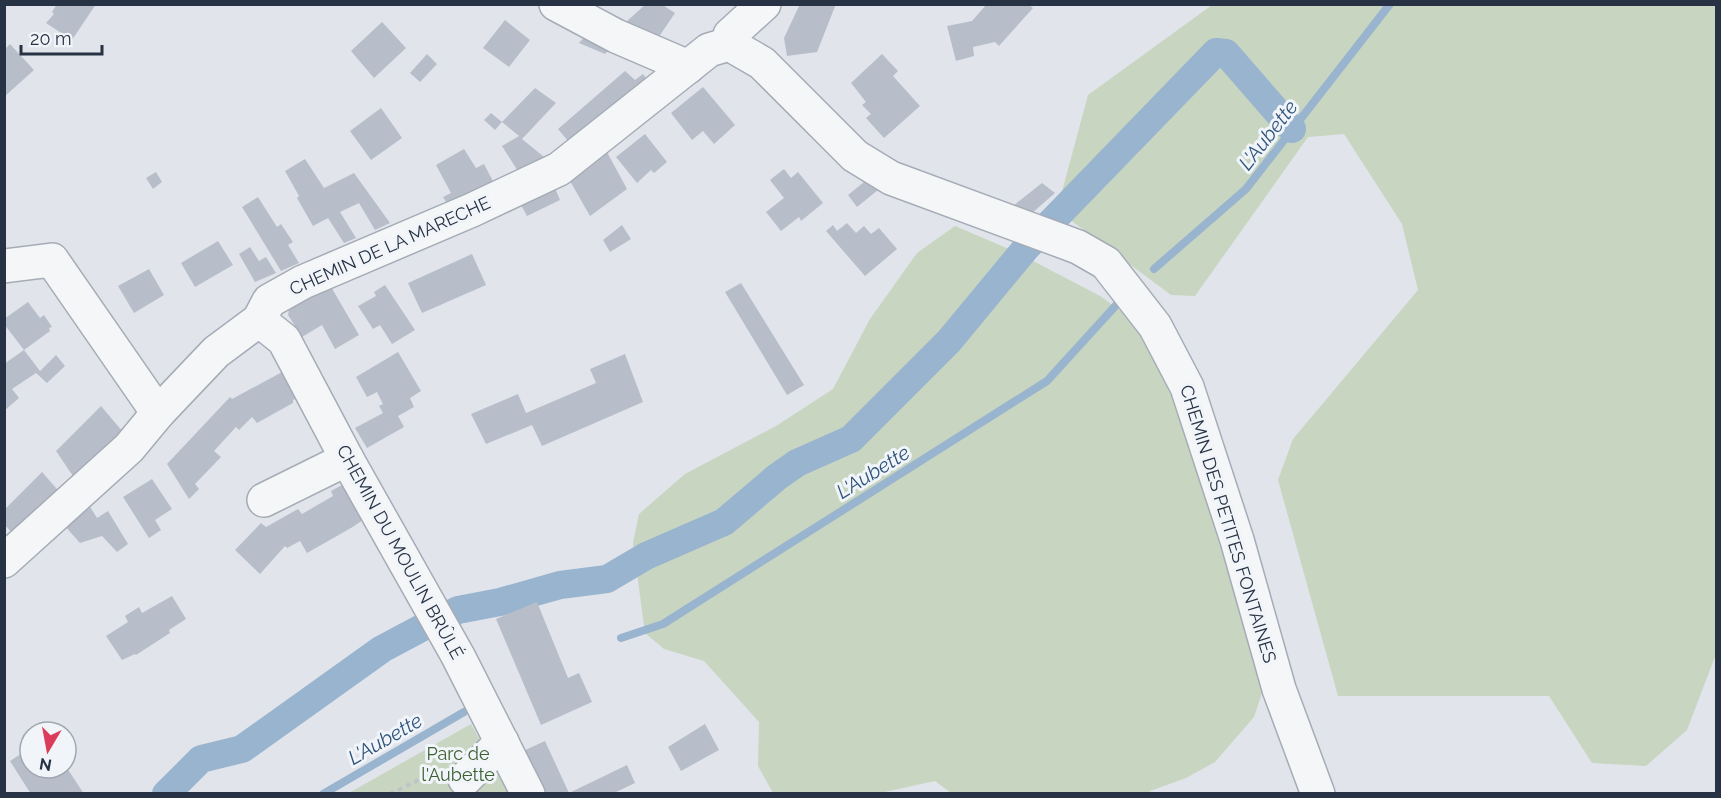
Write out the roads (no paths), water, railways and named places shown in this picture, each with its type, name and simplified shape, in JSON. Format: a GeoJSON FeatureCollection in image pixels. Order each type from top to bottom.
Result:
{"type":"FeatureCollection","features":[{"type":"Feature","properties":{"kind":"street"},"geometry":{"type":"LineString","coordinates":[[556,4],[616,36],[688,67]]}},
{"type":"Feature","properties":{"kind":"street"},"geometry":{"type":"LineString","coordinates":[[729,44],[730,35],[764,4]]}},
{"type":"Feature","properties":{"kind":"street","name":"CHEMIN DE LA MARECHE"},"geometry":{"type":"LineString","coordinates":[[4,561],[129,448],[158,413],[216,352],[259,320],[269,301],[303,282],[472,210],[559,169],[709,51],[729,44]]}},
{"type":"Feature","properties":{"kind":"street","name":"CHEMIN DES PETITES FONTAINES"},"geometry":{"type":"LineString","coordinates":[[729,44],[762,63],[855,156],[891,178],[1078,247],[1106,263],[1155,326],[1187,387],[1237,540],[1279,689],[1318,794]]}},
{"type":"Feature","properties":{"kind":"street"},"geometry":{"type":"LineString","coordinates":[[4,266],[52,260],[158,413]]}},
{"type":"Feature","properties":{"kind":"street","name":"CHEMIN DU MOULIN BRÛLÉ"},"geometry":{"type":"LineString","coordinates":[[259,320],[284,340],[347,459],[458,656],[528,794]]}},
{"type":"Feature","properties":{"kind":"street"},"geometry":{"type":"LineString","coordinates":[[264,500],[347,459]]}},
{"type":"Feature","properties":{"kind":"street"},"geometry":{"type":"LineString","coordinates":[[455,772],[502,742]]}},
{"type":"Feature","properties":{"kind":"waterway","name":"L'Aubette"},"geometry":{"type":"LineString","coordinates":[[1154,269],[1246,189],[1390,4]]}},
{"type":"Feature","properties":{"kind":"waterway"},"geometry":{"type":"LineString","coordinates":[[166,794],[201,759],[242,749],[382,649],[429,624],[458,610],[500,602],[560,585],[607,579],[646,556],[724,522],[797,463],[851,439],[949,341],[1026,248],[1216,52],[1226,53],[1292,129]]}},
{"type":"Feature","properties":{"kind":"waterway","name":"L'Aubette"},"geometry":{"type":"LineString","coordinates":[[621,638],[663,624],[1047,381],[1119,302]]}},
{"type":"Feature","properties":{"kind":"waterway","name":"L'Aubette"},"geometry":{"type":"LineString","coordinates":[[323,794],[464,712]]}},
{"type":"Feature","properties":{"kind":"park label","name":"Parc de l'Aubette"},"geometry":{"type":"Point","coordinates":[458,764]}}]}
